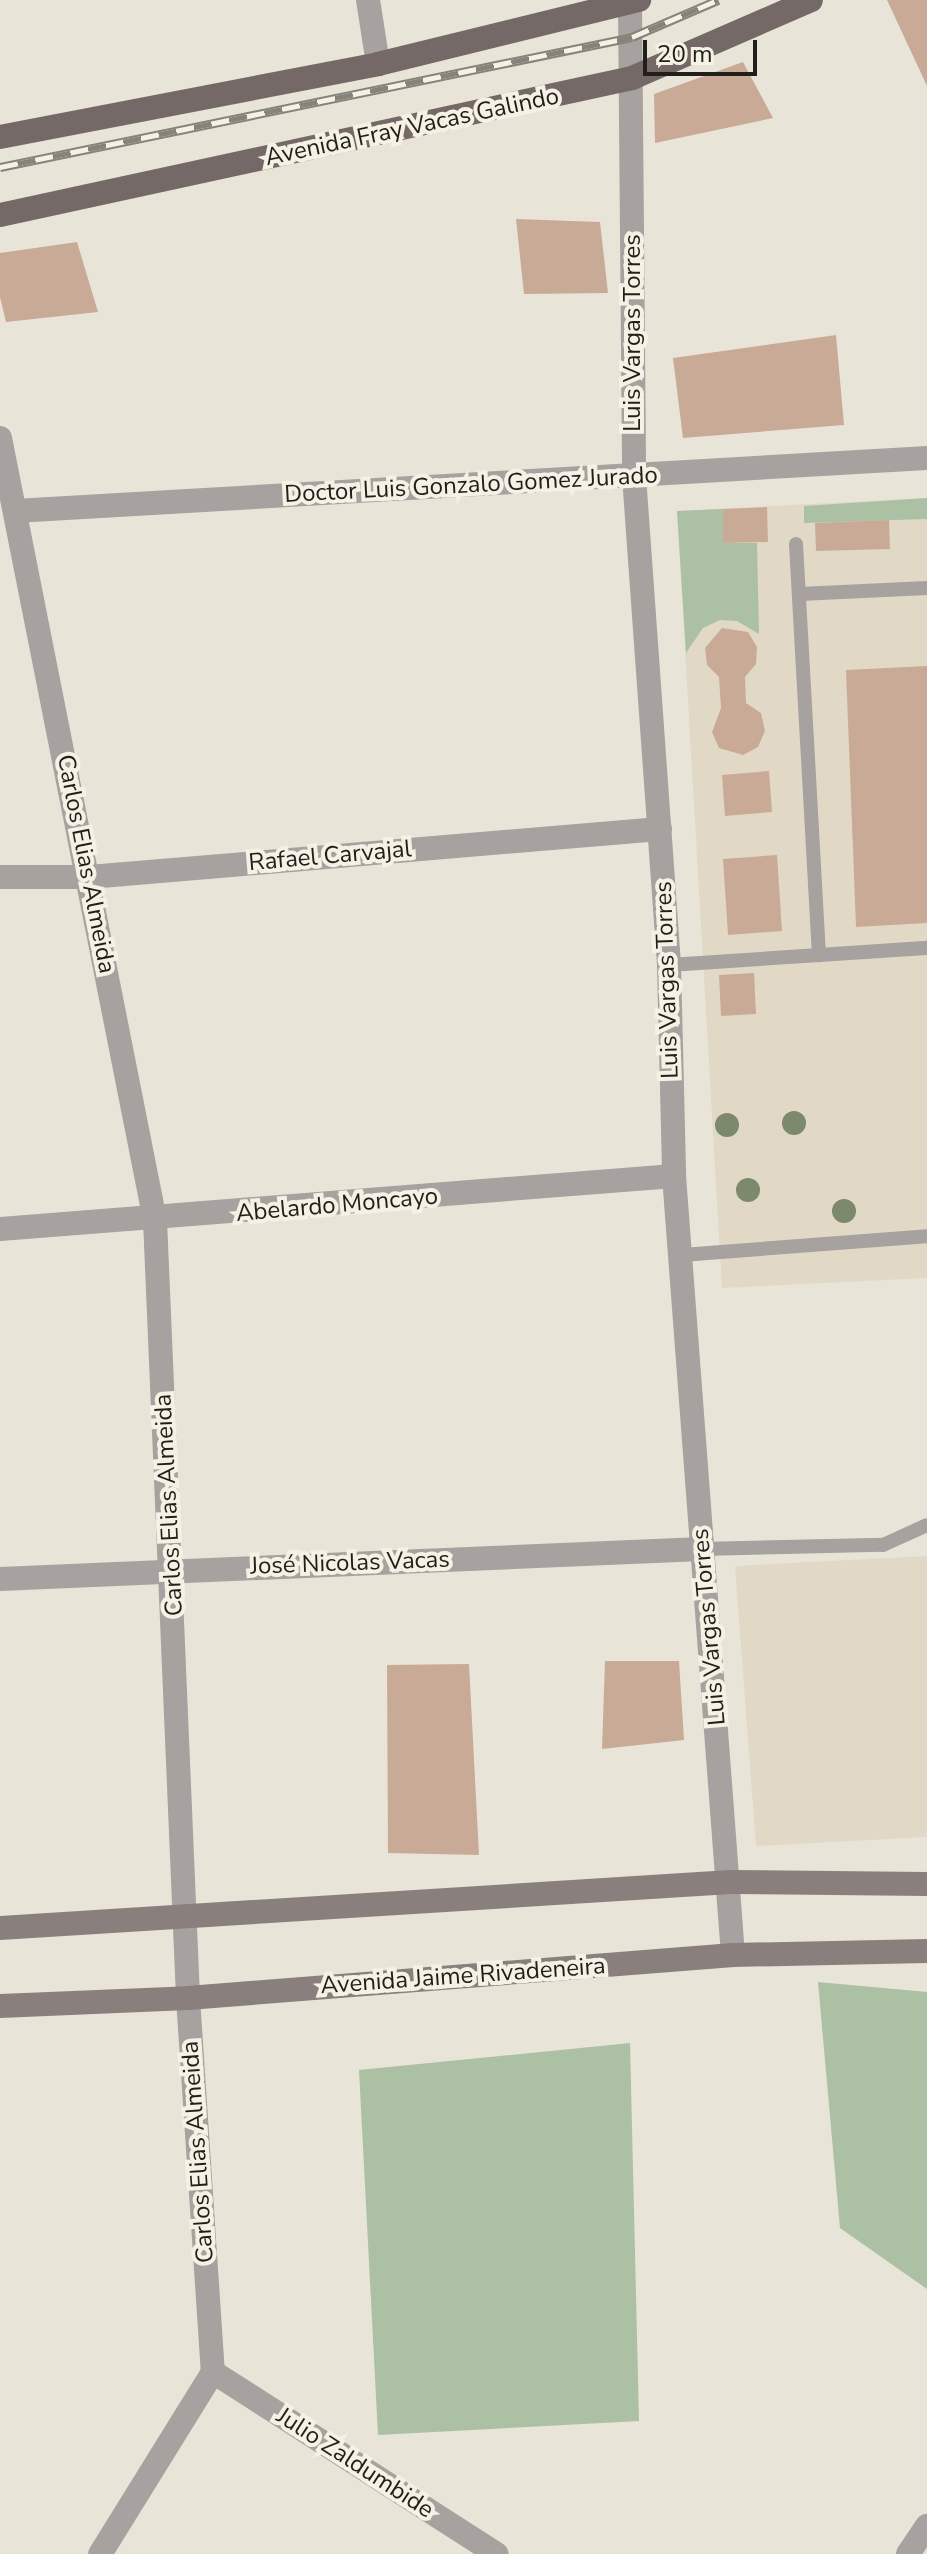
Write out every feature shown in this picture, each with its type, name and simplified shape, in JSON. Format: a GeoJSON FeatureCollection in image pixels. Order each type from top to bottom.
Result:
{"type":"FeatureCollection","features":[{"type":"Feature","properties":{"kind":"main road","name":"Avenida Fray Vacas Galindo"},"geometry":{"type":"LineString","coordinates":[[0,215],[632,78],[811,0]]}},
{"type":"Feature","properties":{"kind":"main road"},"geometry":{"type":"LineString","coordinates":[[0,137],[378,64],[634,2]]}},
{"type":"Feature","properties":{"kind":"main road"},"geometry":{"type":"LineString","coordinates":[[0,1928],[731,1882],[927,1884]]}},
{"type":"Feature","properties":{"kind":"main road","name":"Avenida Jaime Rivadeneira"},"geometry":{"type":"LineString","coordinates":[[0,2006],[188,1998],[733,1955],[927,1951]]}},
{"type":"Feature","properties":{"kind":"street"},"geometry":{"type":"LineString","coordinates":[[368,0],[378,64]]}},
{"type":"Feature","properties":{"kind":"street","name":"Luis Vargas Torres"},"geometry":{"type":"LineString","coordinates":[[634,2],[634,476],[669,965],[674,1176],[701,1549],[731,1882],[733,1955]]}},
{"type":"Feature","properties":{"kind":"street","name":"Carlos Elias Almeida"},"geometry":{"type":"LineString","coordinates":[[0,438],[155,1220],[188,1918],[188,1998],[213,2372]]}},
{"type":"Feature","properties":{"kind":"street","name":"Doctor Luis Gonzalo Gomez Jurado"},"geometry":{"type":"LineString","coordinates":[[15,511],[927,458]]}},
{"type":"Feature","properties":{"kind":"street","name":"Rafael Carvajal"},"geometry":{"type":"LineString","coordinates":[[0,877],[89,877],[660,829]]}},
{"type":"Feature","properties":{"kind":"street","name":"Abelardo Moncayo"},"geometry":{"type":"LineString","coordinates":[[0,1229],[155,1220],[674,1176]]}},
{"type":"Feature","properties":{"kind":"street","name":"José Nicolas Vacas"},"geometry":{"type":"LineString","coordinates":[[0,1579],[701,1549]]}},
{"type":"Feature","properties":{"kind":"street"},"geometry":{"type":"LineString","coordinates":[[100,2554],[213,2372]]}},
{"type":"Feature","properties":{"kind":"street","name":"Julio Zaldumbide"},"geometry":{"type":"LineString","coordinates":[[213,2372],[497,2554]]}},
{"type":"Feature","properties":{"kind":"street"},"geometry":{"type":"LineString","coordinates":[[908,2554],[927,2526]]}},
{"type":"Feature","properties":{"kind":"lane"},"geometry":{"type":"LineString","coordinates":[[796,544],[819,955]]}},
{"type":"Feature","properties":{"kind":"lane"},"geometry":{"type":"LineString","coordinates":[[800,594],[927,588]]}},
{"type":"Feature","properties":{"kind":"lane"},"geometry":{"type":"LineString","coordinates":[[669,965],[927,948]]}},
{"type":"Feature","properties":{"kind":"lane"},"geometry":{"type":"LineString","coordinates":[[682,1255],[927,1236]]}},
{"type":"Feature","properties":{"kind":"lane"},"geometry":{"type":"LineString","coordinates":[[701,1549],[883,1545],[927,1525]]}},
{"type":"Feature","properties":{"kind":"shaded area"},"geometry":{"type":"Polygon","coordinates":[[[927,498],[927,1278],[722,1288],[677,511],[927,498]]]}},
{"type":"Feature","properties":{"kind":"shaded area"},"geometry":{"type":"Polygon","coordinates":[[[927,1556],[927,1837],[756,1846],[735,1566],[927,1556]]]}},
{"type":"Feature","properties":{"kind":"green space"},"geometry":{"type":"Polygon","coordinates":[[[927,498],[927,519],[804,523],[804,506],[927,498]]]}},
{"type":"Feature","properties":{"kind":"green space"},"geometry":{"type":"Polygon","coordinates":[[[723,509],[723,543],[757,543],[759,634],[737,621],[720,620],[703,628],[686,653],[677,511],[723,509]]]}},
{"type":"Feature","properties":{"kind":"green space"},"geometry":{"type":"Polygon","coordinates":[[[818,1982],[927,1992],[927,2289],[840,2228],[818,1982]]]}},
{"type":"Feature","properties":{"kind":"green space"},"geometry":{"type":"Polygon","coordinates":[[[630,2043],[639,2421],[378,2435],[359,2070],[630,2043]]]}},
{"type":"Feature","properties":{"kind":"building"},"geometry":{"type":"Polygon","coordinates":[[[887,0],[927,0],[927,86],[887,0]]]}},
{"type":"Feature","properties":{"kind":"building"},"geometry":{"type":"Polygon","coordinates":[[[743,62],[773,118],[655,143],[654,94],[743,62]]]}},
{"type":"Feature","properties":{"kind":"building"},"geometry":{"type":"Polygon","coordinates":[[[516,219],[600,222],[608,293],[524,294],[516,219]]]}},
{"type":"Feature","properties":{"kind":"building"},"geometry":{"type":"Polygon","coordinates":[[[77,242],[98,312],[6,322],[0,297],[0,253],[77,242]]]}},
{"type":"Feature","properties":{"kind":"building"},"geometry":{"type":"Polygon","coordinates":[[[836,335],[844,425],[683,438],[673,358],[836,335]]]}},
{"type":"Feature","properties":{"kind":"building"},"geometry":{"type":"Polygon","coordinates":[[[767,507],[768,542],[723,543],[723,509],[767,507]]]}},
{"type":"Feature","properties":{"kind":"building"},"geometry":{"type":"Polygon","coordinates":[[[889,520],[890,549],[816,551],[815,523],[889,520]]]}},
{"type":"Feature","properties":{"kind":"building"},"geometry":{"type":"Polygon","coordinates":[[[722,628],[748,632],[757,647],[756,664],[745,677],[746,703],[761,713],[765,731],[758,747],[743,755],[719,748],[712,732],[721,708],[719,677],[707,665],[705,648],[722,628]]]}},
{"type":"Feature","properties":{"kind":"building"},"geometry":{"type":"Polygon","coordinates":[[[927,666],[927,923],[856,927],[846,670],[927,666]]]}},
{"type":"Feature","properties":{"kind":"building"},"geometry":{"type":"Polygon","coordinates":[[[769,771],[772,812],[725,816],[722,775],[769,771]]]}},
{"type":"Feature","properties":{"kind":"building"},"geometry":{"type":"Polygon","coordinates":[[[777,855],[782,931],[728,935],[723,859],[777,855]]]}},
{"type":"Feature","properties":{"kind":"building"},"geometry":{"type":"Polygon","coordinates":[[[754,973],[756,1014],[721,1016],[719,975],[754,973]]]}},
{"type":"Feature","properties":{"kind":"building"},"geometry":{"type":"Polygon","coordinates":[[[605,1661],[679,1661],[684,1740],[602,1749],[605,1661]]]}},
{"type":"Feature","properties":{"kind":"building"},"geometry":{"type":"Polygon","coordinates":[[[469,1664],[479,1855],[388,1853],[387,1665],[469,1664]]]}},
{"type":"Feature","properties":{"kind":"railway"},"geometry":{"type":"LineString","coordinates":[[0,167],[632,37],[718,0]]}}]}
